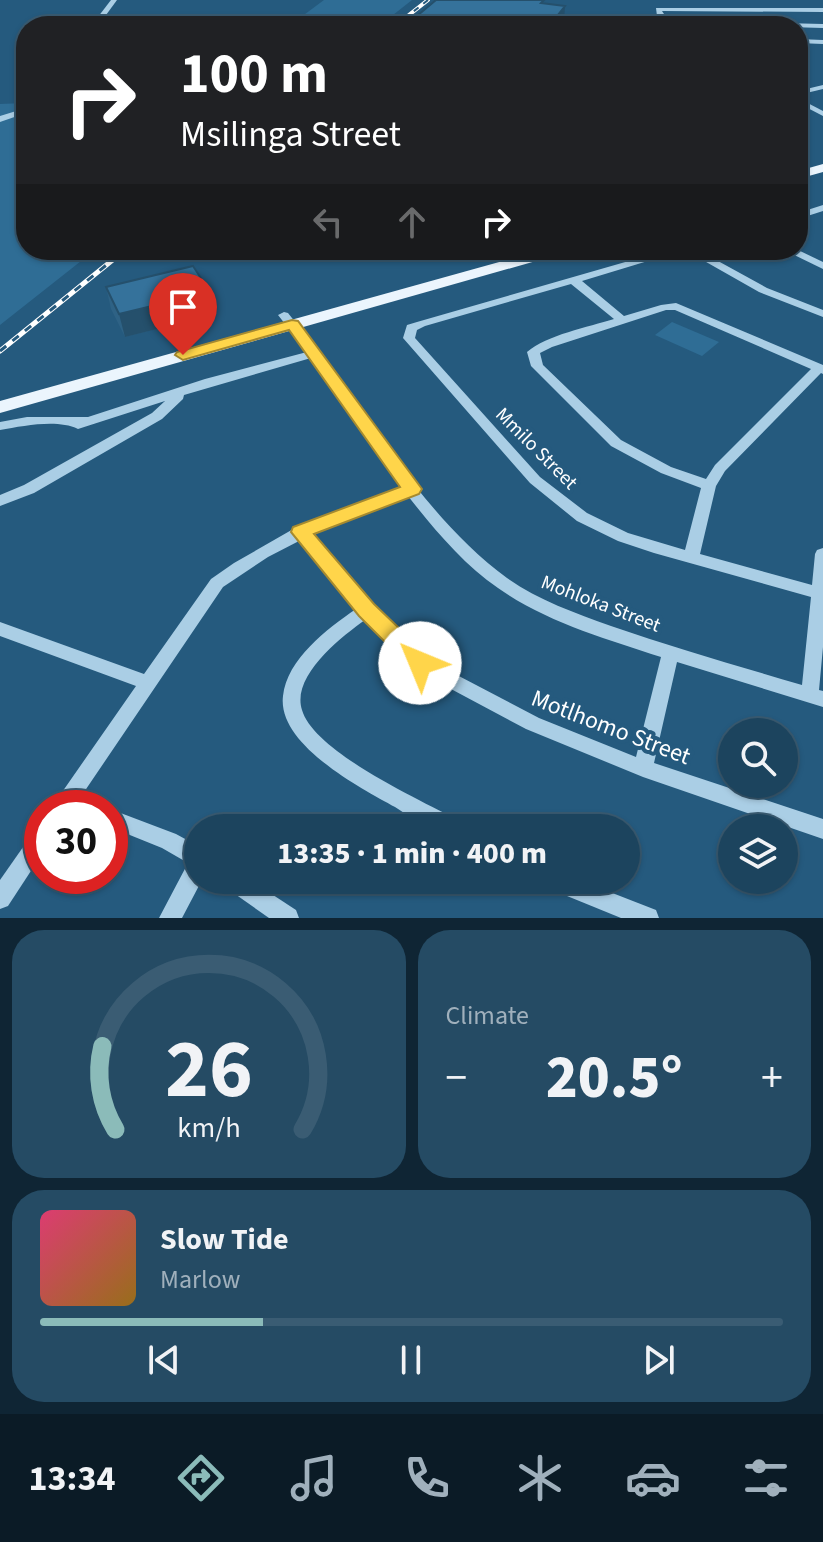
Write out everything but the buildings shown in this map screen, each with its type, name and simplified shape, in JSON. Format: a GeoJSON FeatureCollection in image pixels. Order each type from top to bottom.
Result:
{"type":"FeatureCollection","features":[{"type":"Feature","properties":{"kind":"main road"},"geometry":{"type":"LineString","coordinates":[[0,407],[288,320],[338,297],[476,260]]}},
{"type":"Feature","properties":{"kind":"main road"},"geometry":{"type":"LineString","coordinates":[[0,396],[520,260]]}},
{"type":"Feature","properties":{"kind":"street"},"geometry":{"type":"LineString","coordinates":[[102,16],[114,0]]}},
{"type":"Feature","properties":{"kind":"street"},"geometry":{"type":"LineString","coordinates":[[721,0],[726,9]]}},
{"type":"Feature","properties":{"kind":"street"},"geometry":{"type":"LineString","coordinates":[[662,16],[657,10],[672,4],[726,9],[823,10]]}},
{"type":"Feature","properties":{"kind":"street"},"geometry":{"type":"LineString","coordinates":[[573,280],[644,260]]}},
{"type":"Feature","properties":{"kind":"street"},"geometry":{"type":"LineString","coordinates":[[708,260],[763,290],[823,314]]}},
{"type":"Feature","properties":{"kind":"street"},"geometry":{"type":"LineString","coordinates":[[573,280],[623,321]]}},
{"type":"Feature","properties":{"kind":"street","name":"Mmilo Street"},"geometry":{"type":"LineString","coordinates":[[573,280],[421,324],[411,328],[409,338],[502,445],[546,489],[582,517],[623,537],[821,594]]}},
{"type":"Feature","properties":{"kind":"street"},"geometry":{"type":"LineString","coordinates":[[691,558],[709,486],[720,468],[821,369],[681,307],[665,307],[539,347],[533,352],[534,360],[616,443],[666,470],[709,486]]}},
{"type":"Feature","properties":{"kind":"street","name":"Mohloka Street"},"geometry":{"type":"LineString","coordinates":[[288,320],[412,489],[471,557],[516,592],[576,621],[816,697]]}},
{"type":"Feature","properties":{"kind":"street"},"geometry":{"type":"LineString","coordinates":[[0,426],[27,421],[84,423],[244,372],[313,354]]}},
{"type":"Feature","properties":{"kind":"street"},"geometry":{"type":"LineString","coordinates":[[0,501],[29,489],[157,416],[181,392]]}},
{"type":"Feature","properties":{"kind":"street"},"geometry":{"type":"LineString","coordinates":[[80,790],[148,683],[217,583],[300,532],[412,489]]}},
{"type":"Feature","properties":{"kind":"street","name":"Motlhomo Street"},"geometry":{"type":"LineString","coordinates":[[300,532],[367,610],[420,663],[441,676],[548,732],[823,829]]}},
{"type":"Feature","properties":{"kind":"street"},"geometry":{"type":"LineString","coordinates":[[816,697],[823,554]]}},
{"type":"Feature","properties":{"kind":"street"},"geometry":{"type":"LineString","coordinates":[[367,610],[322,643],[294,688],[292,711],[310,738],[335,762],[428,814]]}},
{"type":"Feature","properties":{"kind":"street"},"geometry":{"type":"LineString","coordinates":[[0,629],[148,683]]}},
{"type":"Feature","properties":{"kind":"street"},"geometry":{"type":"LineString","coordinates":[[643,768],[671,653]]}},
{"type":"Feature","properties":{"kind":"street"},"geometry":{"type":"LineString","coordinates":[[128,825],[184,849]]}},
{"type":"Feature","properties":{"kind":"street"},"geometry":{"type":"LineString","coordinates":[[0,898],[24,863]]}},
{"type":"Feature","properties":{"kind":"street"},"geometry":{"type":"LineString","coordinates":[[170,918],[184,892]]}},
{"type":"Feature","properties":{"kind":"street"},"geometry":{"type":"LineString","coordinates":[[253,894],[288,918]]}},
{"type":"Feature","properties":{"kind":"street"},"geometry":{"type":"LineString","coordinates":[[587,894],[648,918]]}},
{"type":"Feature","properties":{"kind":"shaded area"},"geometry":{"type":"Polygon","coordinates":[[[324,0],[412,0],[392,16],[302,16],[324,0]]]}},
{"type":"Feature","properties":{"kind":"shaded area"},"geometry":{"type":"Polygon","coordinates":[[[16,103],[16,260],[82,260],[0,325],[0,104],[16,103]]]}},
{"type":"Feature","properties":{"kind":"shaded area"},"geometry":{"type":"Polygon","coordinates":[[[672,322],[719,342],[702,356],[655,335],[672,322]]]}},
{"type":"Feature","properties":{"kind":"railway"},"geometry":{"type":"LineString","coordinates":[[408,16],[428,0]]}},
{"type":"Feature","properties":{"kind":"railway"},"geometry":{"type":"LineString","coordinates":[[0,351],[113,260]]}},
{"type":"Feature","properties":{"kind":"route"},"geometry":{"type":"LineString","coordinates":[[183,355],[292,324],[412,489],[300,532],[367,610],[420,663]]}}]}
